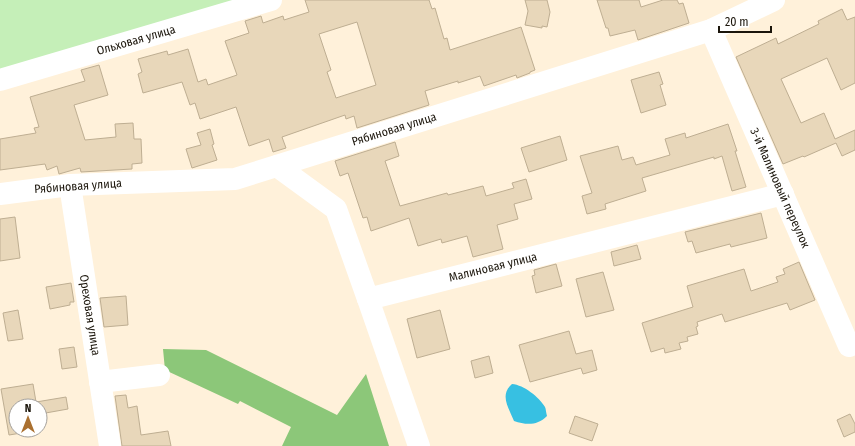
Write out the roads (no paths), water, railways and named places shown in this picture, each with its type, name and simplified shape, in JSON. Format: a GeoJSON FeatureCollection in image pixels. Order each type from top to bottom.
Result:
{"type":"FeatureCollection","features":[{"type":"Feature","properties":{"kind":"street","name":"Ольховая улица"},"geometry":{"type":"LineString","coordinates":[[0,80],[271,0]]}},
{"type":"Feature","properties":{"kind":"street","name":"Рябиновая улица"},"geometry":{"type":"LineString","coordinates":[[0,194],[70,185],[235,179],[711,30],[774,0]]}},
{"type":"Feature","properties":{"kind":"street","name":"3-й Малиновый переулок"},"geometry":{"type":"LineString","coordinates":[[711,30],[783,194],[852,345]]}},
{"type":"Feature","properties":{"kind":"street"},"geometry":{"type":"LineString","coordinates":[[277,166],[336,209],[419,446]]}},
{"type":"Feature","properties":{"kind":"street","name":"Ореховая улица"},"geometry":{"type":"LineString","coordinates":[[70,185],[110,446]]}},
{"type":"Feature","properties":{"kind":"street","name":"Малиновая улица"},"geometry":{"type":"LineString","coordinates":[[368,299],[783,194]]}},
{"type":"Feature","properties":{"kind":"street"},"geometry":{"type":"LineString","coordinates":[[100,382],[159,375]]}},
{"type":"Feature","properties":{"kind":"water"},"geometry":{"type":"Polygon","coordinates":[[[512,384],[526,389],[535,396],[545,407],[547,416],[539,422],[531,424],[514,421],[506,402],[506,393],[512,384]]]}}]}
